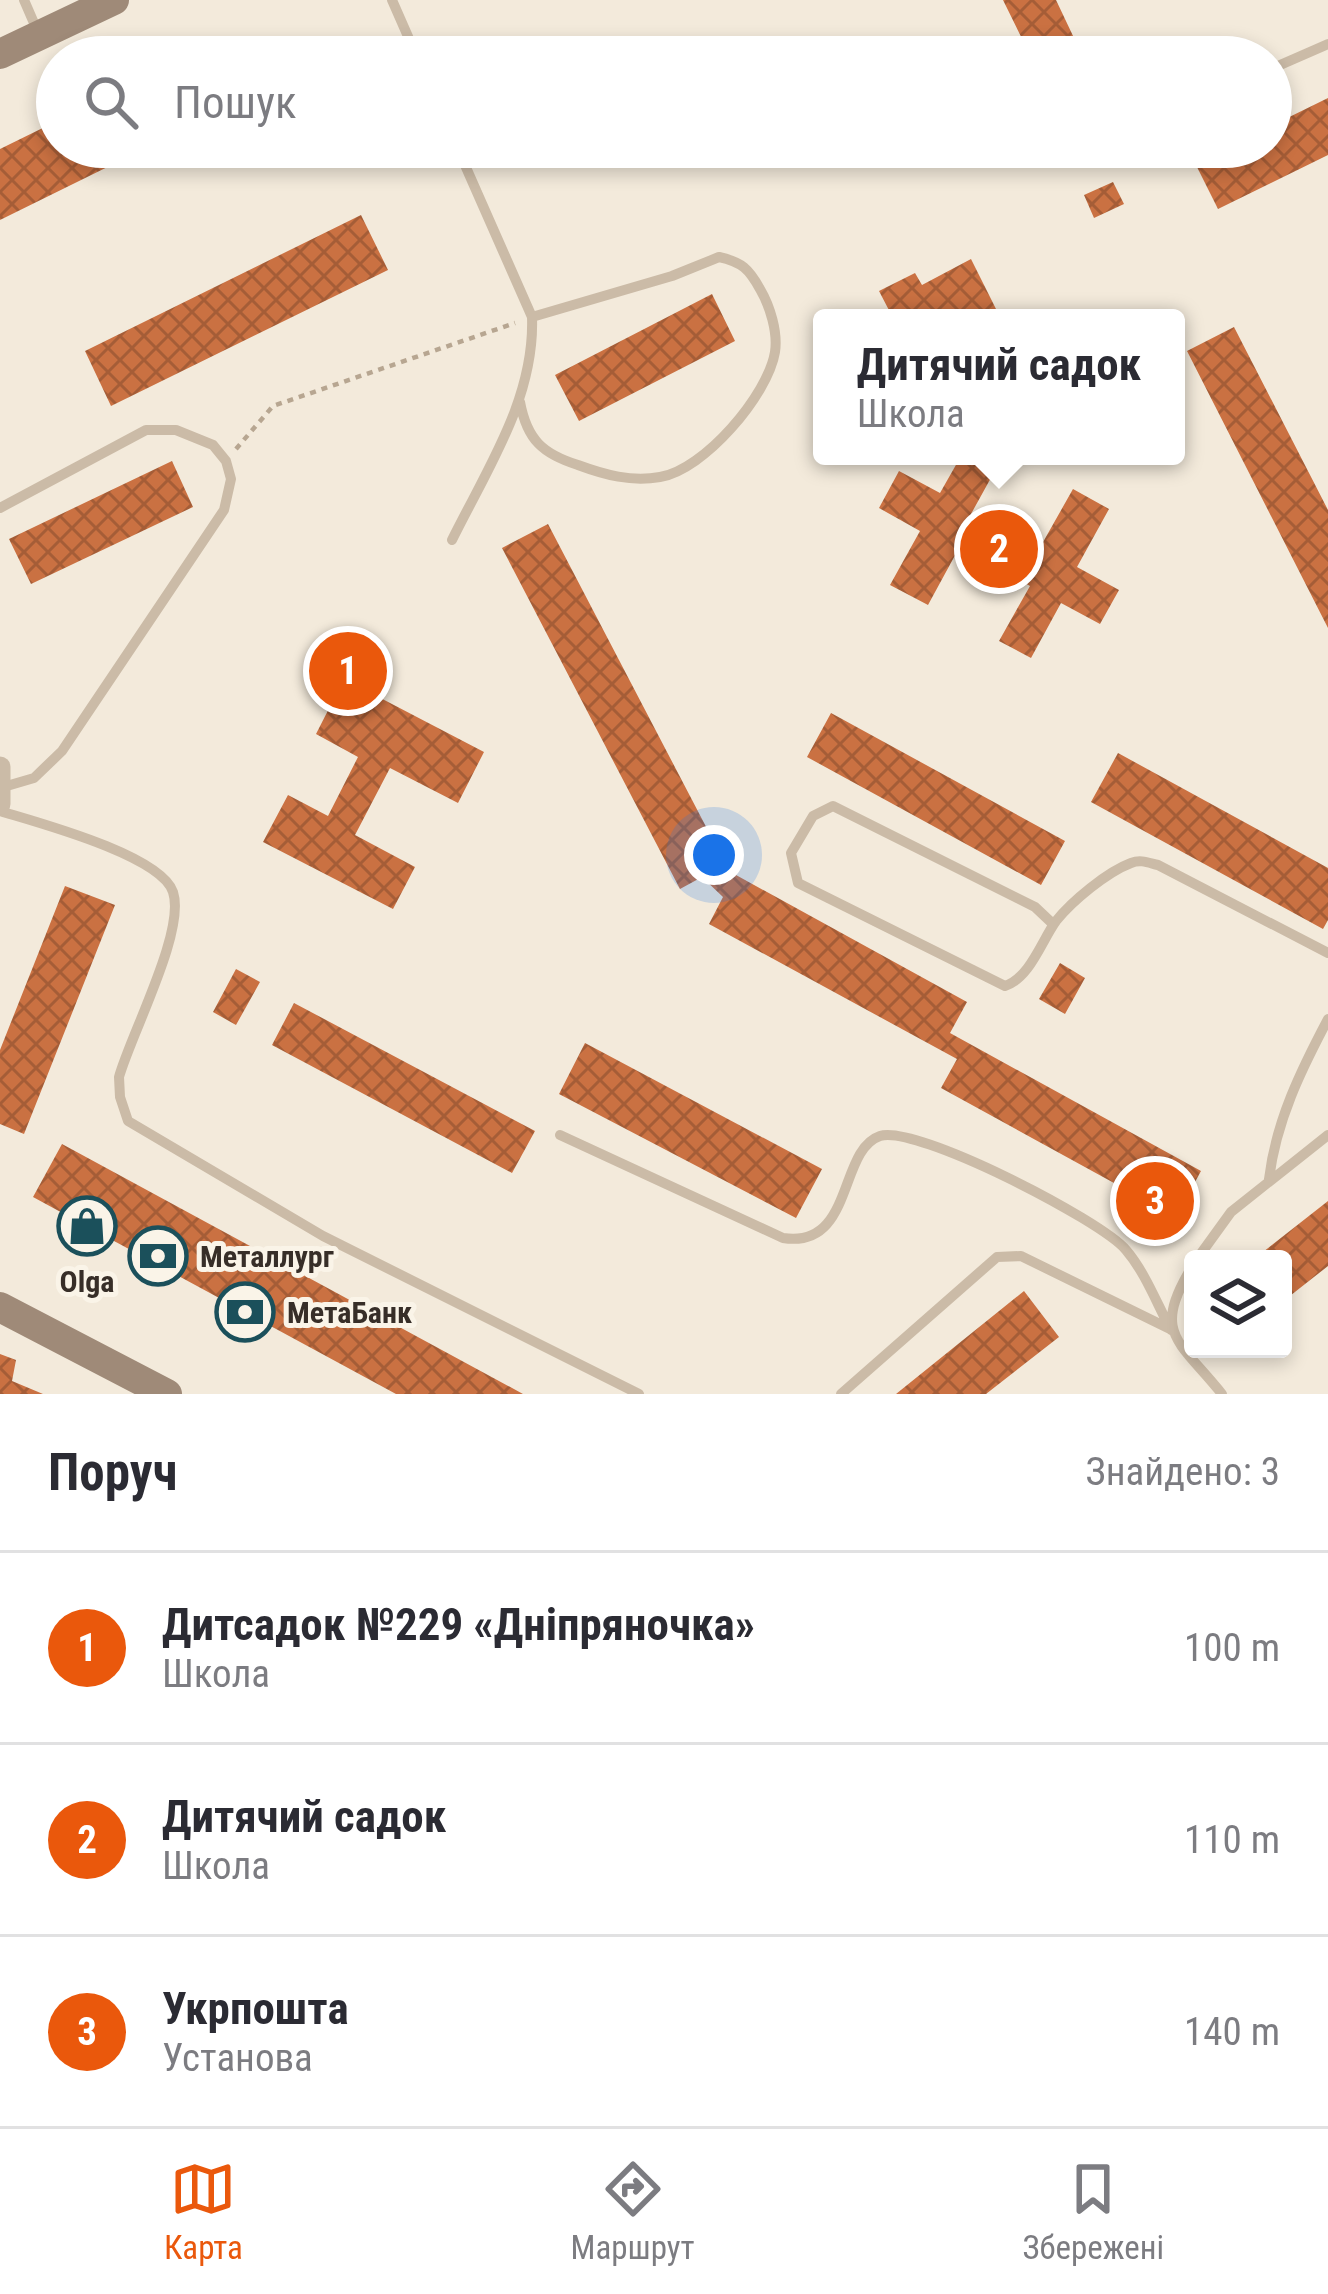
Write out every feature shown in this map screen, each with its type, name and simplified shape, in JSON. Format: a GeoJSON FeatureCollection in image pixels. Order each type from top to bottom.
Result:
{"type":"FeatureCollection","features":[{"type":"Feature","properties":{"kind":"street"},"geometry":{"type":"LineString","coordinates":[[40,35],[114,0]]}},
{"type":"Feature","properties":{"kind":"street"},"geometry":{"type":"LineString","coordinates":[[0,54],[36,37]]}},
{"type":"Feature","properties":{"kind":"street"},"geometry":{"type":"LineString","coordinates":[[0,767],[0,807]]}},
{"type":"Feature","properties":{"kind":"street"},"geometry":{"type":"LineString","coordinates":[[0,1307],[156,1392]]}},
{"type":"Feature","properties":{"kind":"lane"},"geometry":{"type":"LineString","coordinates":[[24,0],[40,35]]}},
{"type":"Feature","properties":{"kind":"lane"},"geometry":{"type":"LineString","coordinates":[[392,0],[408,36]]}},
{"type":"Feature","properties":{"kind":"lane"},"geometry":{"type":"LineString","coordinates":[[1292,60],[1328,44]]}},
{"type":"Feature","properties":{"kind":"lane"},"geometry":{"type":"LineString","coordinates":[[452,540],[520,402],[533,344],[532,317],[466,168]]}},
{"type":"Feature","properties":{"kind":"lane"},"geometry":{"type":"LineString","coordinates":[[520,402],[530,434],[549,456],[614,478],[663,477],[705,454],[734,425],[758,392],[775,356],[769,304],[743,263],[719,257],[532,317]]}},
{"type":"Feature","properties":{"kind":"lane"},"geometry":{"type":"LineString","coordinates":[[0,508],[146,430],[176,430],[213,445],[226,460],[231,478],[224,510],[62,751],[34,778],[0,788]]}},
{"type":"Feature","properties":{"kind":"lane"},"geometry":{"type":"LineString","coordinates":[[1053,924],[1034,908],[832,806],[812,816],[791,853],[798,883],[1000,985],[1015,983],[1053,924],[1090,891],[1128,863],[1142,861],[1328,952]]}},
{"type":"Feature","properties":{"kind":"lane"},"geometry":{"type":"LineString","coordinates":[[0,807],[136,860],[168,883],[174,894],[163,962],[119,1077],[119,1097],[128,1121],[323,1236],[639,1394]]}},
{"type":"Feature","properties":{"kind":"lane"},"geometry":{"type":"LineString","coordinates":[[1269,1179],[1286,1108],[1328,1019]]}},
{"type":"Feature","properties":{"kind":"lane"},"geometry":{"type":"LineString","coordinates":[[560,1135],[783,1238],[804,1241],[822,1233],[875,1137],[916,1139],[1052,1200],[1124,1247],[1171,1330],[1222,1394]]}},
{"type":"Feature","properties":{"kind":"lane"},"geometry":{"type":"LineString","coordinates":[[1204,1250],[1232,1212],[1328,1135]]}},
{"type":"Feature","properties":{"kind":"lane"},"geometry":{"type":"LineString","coordinates":[[842,1394],[1007,1254],[1021,1256],[1171,1330]]}},
{"type":"Feature","properties":{"kind":"lane"},"geometry":{"type":"LineString","coordinates":[[1171,1330],[1171,1310],[1184,1284]]}},
{"type":"Feature","properties":{"kind":"path"},"geometry":{"type":"LineString","coordinates":[[226,460],[273,406],[532,317]]}},
{"type":"Feature","properties":{"kind":"building"},"geometry":{"type":"Polygon","coordinates":[[[1003,0],[1056,0],[1073,36],[1021,36],[1003,0]]]}},
{"type":"Feature","properties":{"kind":"building"},"geometry":{"type":"Polygon","coordinates":[[[1328,98],[1328,155],[1218,209],[1198,168],[1292,168],[1292,116],[1328,98]]]}},
{"type":"Feature","properties":{"kind":"building"},"geometry":{"type":"Polygon","coordinates":[[[36,131],[36,168],[105,168],[0,220],[0,149],[36,131]]]}},
{"type":"Feature","properties":{"kind":"building"},"geometry":{"type":"Polygon","coordinates":[[[1113,182],[1124,204],[1094,218],[1084,195],[1113,182]]]}},
{"type":"Feature","properties":{"kind":"building"},"geometry":{"type":"Polygon","coordinates":[[[361,215],[388,270],[111,406],[85,351],[361,215]]]}},
{"type":"Feature","properties":{"kind":"building"},"geometry":{"type":"Polygon","coordinates":[[[971,259],[996,309],[888,309],[879,291],[915,273],[922,285],[971,259]]]}},
{"type":"Feature","properties":{"kind":"building"},"geometry":{"type":"Polygon","coordinates":[[[712,294],[735,341],[579,421],[555,375],[712,294]]]}},
{"type":"Feature","properties":{"kind":"building"},"geometry":{"type":"Polygon","coordinates":[[[1234,327],[1328,510],[1328,628],[1187,351],[1234,327]]]}},
{"type":"Feature","properties":{"kind":"building"},"geometry":{"type":"Polygon","coordinates":[[[172,461],[193,507],[31,584],[9,539],[172,461]]]}},
{"type":"Feature","properties":{"kind":"building"},"geometry":{"type":"Polygon","coordinates":[[[956,465],[998,465],[971,514],[994,527],[1003,511],[1028,526],[1020,541],[1038,551],[1073,489],[1109,509],[1077,567],[1119,590],[1100,624],[1061,603],[1031,658],[999,641],[1030,586],[1008,573],[999,588],[971,573],[978,558],[959,548],[928,605],[890,585],[920,531],[879,508],[899,471],[940,493],[956,465]]]}},
{"type":"Feature","properties":{"kind":"building"},"geometry":{"type":"Polygon","coordinates":[[[548,524],[726,865],[736,875],[967,1002],[950,1033],[1201,1171],[1176,1217],[941,1088],[957,1059],[709,924],[723,897],[702,877],[680,889],[502,548],[548,524]]]}},
{"type":"Feature","properties":{"kind":"building"},"geometry":{"type":"Polygon","coordinates":[[[344,679],[484,752],[458,803],[390,768],[355,835],[415,867],[393,909],[263,842],[288,795],[328,816],[358,757],[316,734],[344,679]]]}},
{"type":"Feature","properties":{"kind":"building"},"geometry":{"type":"Polygon","coordinates":[[[831,713],[1065,841],[1041,885],[807,757],[831,713]]]}},
{"type":"Feature","properties":{"kind":"building"},"geometry":{"type":"Polygon","coordinates":[[[1118,753],[1328,868],[1328,920],[1323,929],[1091,802],[1118,753]]]}},
{"type":"Feature","properties":{"kind":"building"},"geometry":{"type":"Polygon","coordinates":[[[65,886],[115,905],[24,1134],[0,1124],[0,1050],[65,886]]]}},
{"type":"Feature","properties":{"kind":"building"},"geometry":{"type":"Polygon","coordinates":[[[1060,963],[1085,978],[1065,1014],[1039,999],[1060,963]]]}},
{"type":"Feature","properties":{"kind":"building"},"geometry":{"type":"Polygon","coordinates":[[[236,969],[260,982],[236,1025],[213,1012],[236,969]]]}},
{"type":"Feature","properties":{"kind":"building"},"geometry":{"type":"Polygon","coordinates":[[[294,1003],[535,1131],[512,1173],[272,1045],[294,1003]]]}},
{"type":"Feature","properties":{"kind":"building"},"geometry":{"type":"Polygon","coordinates":[[[585,1043],[822,1169],[796,1218],[559,1094],[585,1043]]]}},
{"type":"Feature","properties":{"kind":"building"},"geometry":{"type":"Polygon","coordinates":[[[62,1144],[523,1394],[396,1394],[33,1197],[62,1144]]]}},
{"type":"Feature","properties":{"kind":"building"},"geometry":{"type":"Polygon","coordinates":[[[1328,1201],[1328,1266],[1292,1294],[1292,1250],[1265,1250],[1328,1201]]]}},
{"type":"Feature","properties":{"kind":"building"},"geometry":{"type":"Polygon","coordinates":[[[1024,1291],[1059,1337],[986,1394],[896,1394],[1024,1291]]]}},
{"type":"Feature","properties":{"kind":"building"},"geometry":{"type":"Polygon","coordinates":[[[0,1354],[16,1360],[12,1381],[43,1394],[0,1394],[0,1354]]]}},
{"type":"Feature","properties":{"kind":"place","name":"Дитячий садок"},"geometry":{"type":"Point","coordinates":[999,549]}},
{"type":"Feature","properties":{"kind":"place","name":"Дитсадок №229 «Дніпряночка»"},"geometry":{"type":"Point","coordinates":[348,671]}},
{"type":"Feature","properties":{"kind":"place","name":"Укрпошта"},"geometry":{"type":"Point","coordinates":[1155,1201]}},
{"type":"Feature","properties":{"kind":"place","name":"Olga"},"geometry":{"type":"Point","coordinates":[87,1226]}},
{"type":"Feature","properties":{"kind":"place","name":"Металлург"},"geometry":{"type":"Point","coordinates":[158,1256]}},
{"type":"Feature","properties":{"kind":"place","name":"МетаБанк"},"geometry":{"type":"Point","coordinates":[245,1312]}}]}
